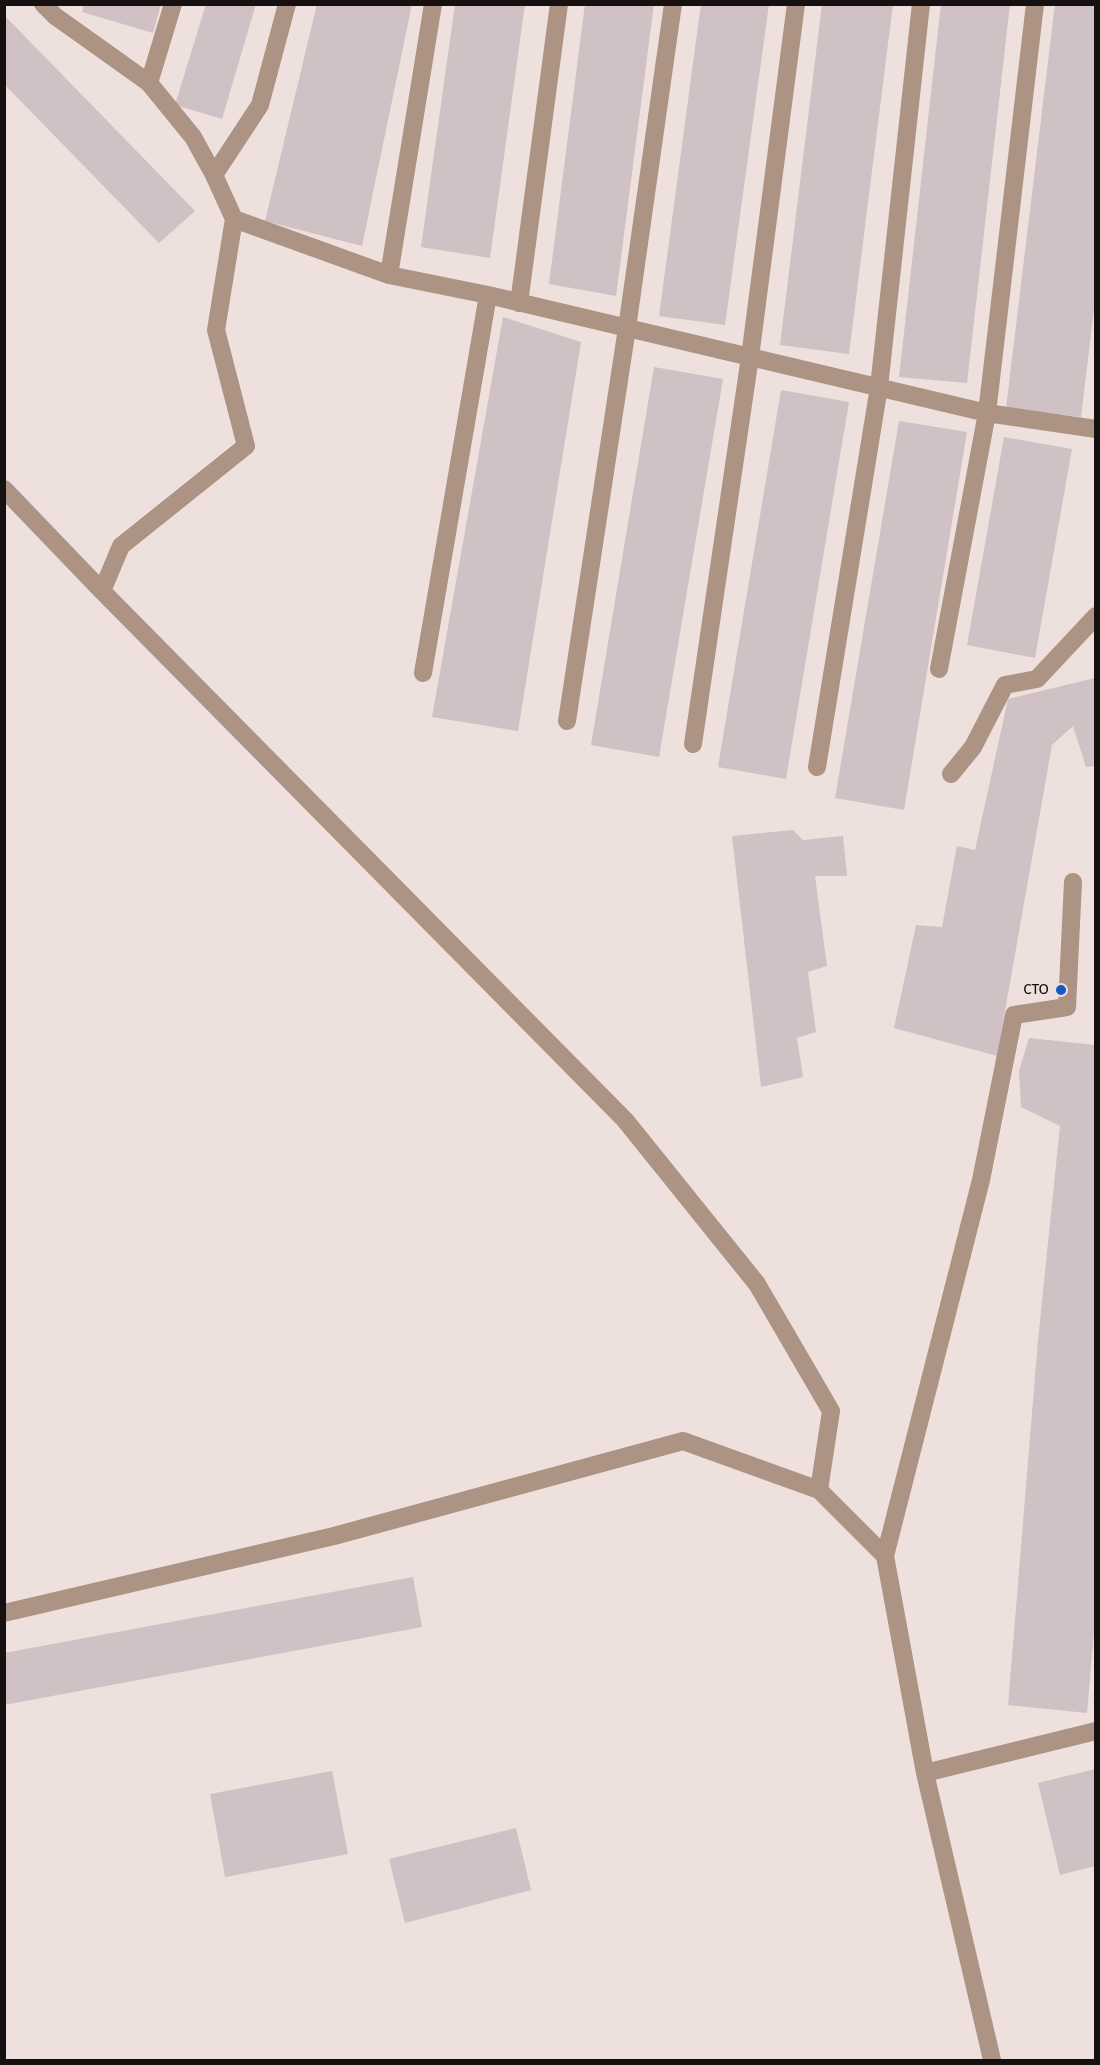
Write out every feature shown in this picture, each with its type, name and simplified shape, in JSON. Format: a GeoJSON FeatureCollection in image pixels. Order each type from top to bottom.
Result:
{"type":"FeatureCollection","features":[{"type":"Feature","properties":{"kind":"lane"},"geometry":{"type":"LineString","coordinates":[[149,83],[173,4]]}},
{"type":"Feature","properties":{"kind":"lane"},"geometry":{"type":"LineString","coordinates":[[214,175],[260,105],[287,4]]}},
{"type":"Feature","properties":{"kind":"lane"},"geometry":{"type":"LineString","coordinates":[[389,275],[433,4]]}},
{"type":"Feature","properties":{"kind":"lane"},"geometry":{"type":"LineString","coordinates":[[519,303],[559,4]]}},
{"type":"Feature","properties":{"kind":"lane"},"geometry":{"type":"LineString","coordinates":[[567,721],[627,328],[673,4]]}},
{"type":"Feature","properties":{"kind":"lane"},"geometry":{"type":"LineString","coordinates":[[693,744],[750,357],[796,4]]}},
{"type":"Feature","properties":{"kind":"lane"},"geometry":{"type":"LineString","coordinates":[[817,767],[879,387],[921,4]]}},
{"type":"Feature","properties":{"kind":"lane"},"geometry":{"type":"LineString","coordinates":[[939,669],[987,413],[1035,4]]}},
{"type":"Feature","properties":{"kind":"lane"},"geometry":{"type":"LineString","coordinates":[[52,8],[149,83],[193,137],[234,219],[216,330],[246,446],[121,546],[102,591]]}},
{"type":"Feature","properties":{"kind":"lane"},"geometry":{"type":"LineString","coordinates":[[234,219],[389,275],[488,295],[987,413],[1095,429]]}},
{"type":"Feature","properties":{"kind":"lane"},"geometry":{"type":"LineString","coordinates":[[423,673],[488,295]]}},
{"type":"Feature","properties":{"kind":"lane"},"geometry":{"type":"LineString","coordinates":[[4,489],[625,1120],[757,1284],[831,1411],[819,1490]]}},
{"type":"Feature","properties":{"kind":"lane"},"geometry":{"type":"LineString","coordinates":[[951,774],[973,747],[1005,685],[1037,679],[1095,616]]}},
{"type":"Feature","properties":{"kind":"lane"},"geometry":{"type":"LineString","coordinates":[[992,2061],[924,1773],[885,1556],[981,1180],[1014,1015],[1067,1007],[1073,882]]}},
{"type":"Feature","properties":{"kind":"lane"},"geometry":{"type":"LineString","coordinates":[[4,1613],[334,1536],[683,1441],[819,1490],[885,1556]]}},
{"type":"Feature","properties":{"kind":"lane"},"geometry":{"type":"LineString","coordinates":[[924,1773],[1095,1731]]}},
{"type":"Feature","properties":{"kind":"building"},"geometry":{"type":"Polygon","coordinates":[[[84,4],[161,4],[153,33],[82,12],[84,4]]]}},
{"type":"Feature","properties":{"kind":"building"},"geometry":{"type":"Polygon","coordinates":[[[206,4],[256,4],[222,119],[175,105],[206,4]]]}},
{"type":"Feature","properties":{"kind":"building"},"geometry":{"type":"Polygon","coordinates":[[[317,4],[412,4],[362,246],[265,221],[317,4]]]}},
{"type":"Feature","properties":{"kind":"building"},"geometry":{"type":"Polygon","coordinates":[[[455,4],[525,4],[490,258],[421,247],[455,4]]]}},
{"type":"Feature","properties":{"kind":"building"},"geometry":{"type":"Polygon","coordinates":[[[585,4],[654,4],[616,296],[549,284],[585,4]]]}},
{"type":"Feature","properties":{"kind":"building"},"geometry":{"type":"Polygon","coordinates":[[[701,4],[769,4],[725,325],[659,316],[701,4]]]}},
{"type":"Feature","properties":{"kind":"building"},"geometry":{"type":"Polygon","coordinates":[[[822,4],[893,4],[849,354],[780,345],[822,4]]]}},
{"type":"Feature","properties":{"kind":"building"},"geometry":{"type":"Polygon","coordinates":[[[941,4],[1010,4],[967,383],[899,377],[941,4]]]}},
{"type":"Feature","properties":{"kind":"building"},"geometry":{"type":"Polygon","coordinates":[[[1055,4],[1095,4],[1095,301],[1081,417],[1006,408],[1055,4]]]}},
{"type":"Feature","properties":{"kind":"building"},"geometry":{"type":"Polygon","coordinates":[[[4,15],[195,211],[159,243],[4,84],[4,15]]]}},
{"type":"Feature","properties":{"kind":"building"},"geometry":{"type":"Polygon","coordinates":[[[503,317],[581,342],[518,731],[432,717],[503,317]]]}},
{"type":"Feature","properties":{"kind":"building"},"geometry":{"type":"Polygon","coordinates":[[[654,367],[723,379],[659,757],[591,745],[654,367]]]}},
{"type":"Feature","properties":{"kind":"building"},"geometry":{"type":"Polygon","coordinates":[[[781,390],[849,402],[786,779],[718,767],[781,390]]]}},
{"type":"Feature","properties":{"kind":"building"},"geometry":{"type":"Polygon","coordinates":[[[899,421],[967,432],[904,810],[835,798],[899,421]]]}},
{"type":"Feature","properties":{"kind":"building"},"geometry":{"type":"Polygon","coordinates":[[[1004,437],[1072,449],[1035,658],[967,645],[1004,437]]]}},
{"type":"Feature","properties":{"kind":"building"},"geometry":{"type":"Polygon","coordinates":[[[1095,678],[1095,766],[1086,767],[1073,726],[1052,745],[997,1056],[894,1028],[916,925],[942,927],[957,846],[975,850],[1008,699],[1095,678]]]}},
{"type":"Feature","properties":{"kind":"building"},"geometry":{"type":"Polygon","coordinates":[[[793,830],[803,840],[843,836],[847,876],[815,876],[827,966],[808,972],[816,1032],[797,1038],[803,1077],[761,1087],[732,836],[793,830]]]}},
{"type":"Feature","properties":{"kind":"building"},"geometry":{"type":"Polygon","coordinates":[[[1029,1038],[1095,1045],[1095,1620],[1087,1713],[1008,1705],[1038,1340],[1060,1126],[1021,1107],[1019,1071],[1029,1038]]]}},
{"type":"Feature","properties":{"kind":"building"},"geometry":{"type":"Polygon","coordinates":[[[413,1577],[422,1627],[4,1705],[4,1653],[413,1577]]]}},
{"type":"Feature","properties":{"kind":"building"},"geometry":{"type":"Polygon","coordinates":[[[1095,1769],[1095,1866],[1060,1875],[1038,1783],[1095,1769]]]}},
{"type":"Feature","properties":{"kind":"building"},"geometry":{"type":"Polygon","coordinates":[[[332,1771],[348,1854],[225,1877],[210,1794],[332,1771]]]}},
{"type":"Feature","properties":{"kind":"building"},"geometry":{"type":"Polygon","coordinates":[[[516,1828],[531,1890],[405,1923],[389,1859],[516,1828]]]}},
{"type":"Feature","properties":{"kind":"place","name":"СТО"},"geometry":{"type":"Point","coordinates":[1061,990]}}]}
